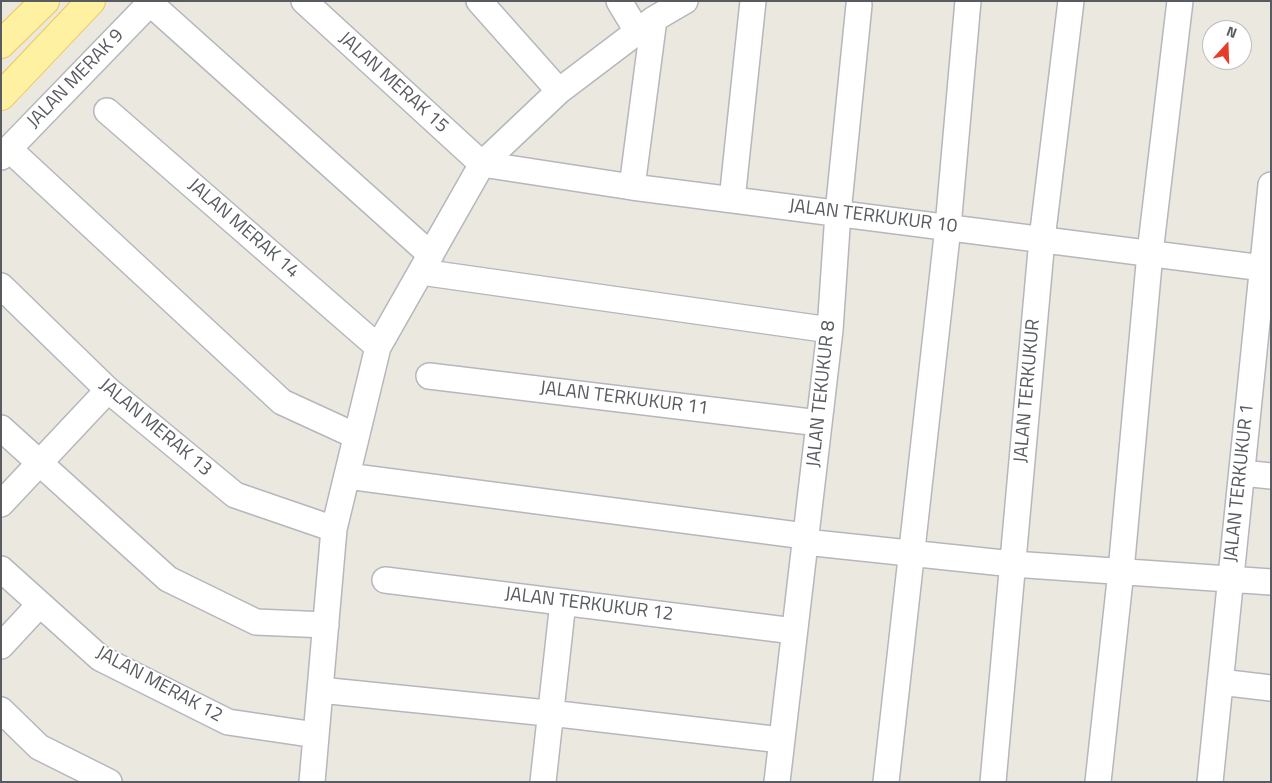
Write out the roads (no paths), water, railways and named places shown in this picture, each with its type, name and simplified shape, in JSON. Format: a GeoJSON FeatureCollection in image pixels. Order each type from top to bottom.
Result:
{"type":"FeatureCollection","features":[{"type":"Feature","properties":{"kind":"main road"},"geometry":{"type":"LineString","coordinates":[[1,44],[45,1]]}},
{"type":"Feature","properties":{"kind":"main road"},"geometry":{"type":"LineString","coordinates":[[1,96],[91,1]]}},
{"type":"Feature","properties":{"kind":"street","name":"JALAN MERAK 15"},"geometry":{"type":"LineString","coordinates":[[304,1],[482,164]]}},
{"type":"Feature","properties":{"kind":"street"},"geometry":{"type":"LineString","coordinates":[[480,1],[559,91]]}},
{"type":"Feature","properties":{"kind":"street"},"geometry":{"type":"LineString","coordinates":[[619,1],[645,25]]}},
{"type":"Feature","properties":{"kind":"street"},"geometry":{"type":"LineString","coordinates":[[312,782],[334,529],[378,347],[482,164],[559,91],[645,25],[685,1]]}},
{"type":"Feature","properties":{"kind":"street"},"geometry":{"type":"LineString","coordinates":[[732,200],[753,1]]}},
{"type":"Feature","properties":{"kind":"street"},"geometry":{"type":"LineString","coordinates":[[886,782],[948,227],[968,1]]}},
{"type":"Feature","properties":{"kind":"street","name":"JALAN TERKUKUR"},"geometry":{"type":"LineString","coordinates":[[993,782],[1042,238],[1071,1]]}},
{"type":"Feature","properties":{"kind":"street"},"geometry":{"type":"LineString","coordinates":[[1098,782],[1121,571],[1150,253],[1180,1]]}},
{"type":"Feature","properties":{"kind":"street"},"geometry":{"type":"LineString","coordinates":[[151,2],[426,263],[830,330]]}},
{"type":"Feature","properties":{"kind":"street","name":"JALAN MERAK 9"},"geometry":{"type":"LineString","coordinates":[[5,153],[151,2]]}},
{"type":"Feature","properties":{"kind":"street","name":"JALAN TEKUKUR 8"},"geometry":{"type":"LineString","coordinates":[[777,782],[830,330],[838,213],[859,5]]}},
{"type":"Feature","properties":{"kind":"street"},"geometry":{"type":"LineString","coordinates":[[632,187],[645,25]]}},
{"type":"Feature","properties":{"kind":"street","name":"JALAN MERAK 14"},"geometry":{"type":"LineString","coordinates":[[107,111],[378,347]]}},
{"type":"Feature","properties":{"kind":"street"},"geometry":{"type":"LineString","coordinates":[[5,153],[282,402],[356,436]]}},
{"type":"Feature","properties":{"kind":"street","name":"JALAN TERKUKUR 10"},"geometry":{"type":"LineString","coordinates":[[482,164],[632,187],[1267,268]]}},
{"type":"Feature","properties":{"kind":"street","name":"JALAN TERKUKUR 1"},"geometry":{"type":"LineString","coordinates":[[1210,782],[1242,473],[1262,370],[1271,185]]}},
{"type":"Feature","properties":{"kind":"street","name":"JALAN MERAK 13"},"geometry":{"type":"LineString","coordinates":[[1,286],[108,390],[235,495],[334,529]]}},
{"type":"Feature","properties":{"kind":"street","name":"JALAN TERKUKUR 11"},"geometry":{"type":"LineString","coordinates":[[429,376],[819,423]]}},
{"type":"Feature","properties":{"kind":"street"},"geometry":{"type":"LineString","coordinates":[[1,504],[108,390]]}},
{"type":"Feature","properties":{"kind":"street"},"geometry":{"type":"LineString","coordinates":[[1,428],[168,578],[256,622],[326,625]]}},
{"type":"Feature","properties":{"kind":"street"},"geometry":{"type":"LineString","coordinates":[[1242,473],[1271,476]]}},
{"type":"Feature","properties":{"kind":"street"},"geometry":{"type":"LineString","coordinates":[[347,476],[912,553],[1013,564],[1271,582]]}},
{"type":"Feature","properties":{"kind":"street","name":"JALAN MERAK 12"},"geometry":{"type":"LineString","coordinates":[[1,569],[100,658],[228,722],[316,735]]}},
{"type":"Feature","properties":{"kind":"street","name":"JALAN TERKUKUR 12"},"geometry":{"type":"LineString","coordinates":[[385,580],[794,631]]}},
{"type":"Feature","properties":{"kind":"street"},"geometry":{"type":"LineString","coordinates":[[543,782],[549,713],[563,602]]}},
{"type":"Feature","properties":{"kind":"street"},"geometry":{"type":"LineString","coordinates":[[1,646],[40,604]]}},
{"type":"Feature","properties":{"kind":"street"},"geometry":{"type":"LineString","coordinates":[[1220,682],[1271,688]]}},
{"type":"Feature","properties":{"kind":"street"},"geometry":{"type":"LineString","coordinates":[[320,690],[549,713],[782,740]]}},
{"type":"Feature","properties":{"kind":"street"},"geometry":{"type":"LineString","coordinates":[[1,710],[39,747],[109,782]]}}]}
